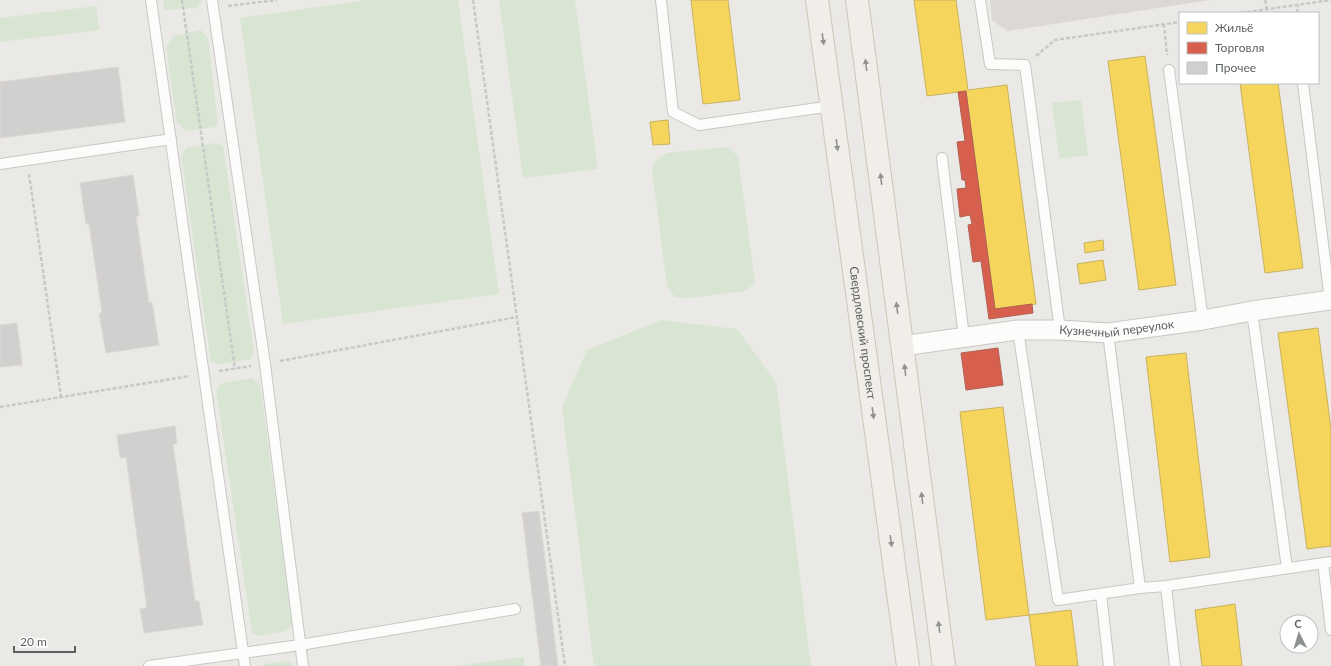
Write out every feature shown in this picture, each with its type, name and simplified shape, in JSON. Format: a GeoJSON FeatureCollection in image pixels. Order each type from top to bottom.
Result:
{"type":"FeatureCollection","features":[{"type":"Feature","properties":{"kind":"main road","name":"Свердловский проспект"},"geometry":{"type":"LineString","coordinates":[[817,0],[908,666]]}},
{"type":"Feature","properties":{"kind":"main road"},"geometry":{"type":"LineString","coordinates":[[857,0],[944,666]]}},
{"type":"Feature","properties":{"kind":"street","name":"Кузнечный переулок"},"geometry":{"type":"LineString","coordinates":[[902,346],[1018,330],[1060,330],[1108,333],[1331,300]]}},
{"type":"Feature","properties":{"kind":"lane"},"geometry":{"type":"LineString","coordinates":[[151,0],[246,666]]}},
{"type":"Feature","properties":{"kind":"lane"},"geometry":{"type":"LineString","coordinates":[[661,0],[673,112],[699,125],[832,106]]}},
{"type":"Feature","properties":{"kind":"lane"},"geometry":{"type":"LineString","coordinates":[[980,0],[990,64],[1025,65],[1060,330]]}},
{"type":"Feature","properties":{"kind":"lane"},"geometry":{"type":"LineString","coordinates":[[213,4],[265,364],[303,666]]}},
{"type":"Feature","properties":{"kind":"lane"},"geometry":{"type":"LineString","coordinates":[[1169,70],[1203,320]]}},
{"type":"Feature","properties":{"kind":"lane"},"geometry":{"type":"LineString","coordinates":[[1303,84],[1331,300]]}},
{"type":"Feature","properties":{"kind":"lane"},"geometry":{"type":"LineString","coordinates":[[0,164],[171,139]]}},
{"type":"Feature","properties":{"kind":"lane"},"geometry":{"type":"LineString","coordinates":[[942,158],[964,337]]}},
{"type":"Feature","properties":{"kind":"lane"},"geometry":{"type":"LineString","coordinates":[[1252,311],[1287,568]]}},
{"type":"Feature","properties":{"kind":"lane"},"geometry":{"type":"LineString","coordinates":[[1018,330],[1058,600],[1327,563],[1331,630]]}},
{"type":"Feature","properties":{"kind":"lane"},"geometry":{"type":"LineString","coordinates":[[1108,333],[1140,588]]}},
{"type":"Feature","properties":{"kind":"lane"},"geometry":{"type":"LineString","coordinates":[[1166,586],[1175,666]]}},
{"type":"Feature","properties":{"kind":"lane"},"geometry":{"type":"LineString","coordinates":[[1101,594],[1109,666]]}},
{"type":"Feature","properties":{"kind":"lane"},"geometry":{"type":"LineString","coordinates":[[149,666],[244,654],[515,609]]}},
{"type":"Feature","properties":{"kind":"path"},"geometry":{"type":"LineString","coordinates":[[182,0],[235,369]]}},
{"type":"Feature","properties":{"kind":"path"},"geometry":{"type":"LineString","coordinates":[[213,4],[277,0]]}},
{"type":"Feature","properties":{"kind":"path"},"geometry":{"type":"LineString","coordinates":[[473,0],[566,666]]}},
{"type":"Feature","properties":{"kind":"path"},"geometry":{"type":"LineString","coordinates":[[1265,0],[1267,10]]}},
{"type":"Feature","properties":{"kind":"path"},"geometry":{"type":"LineString","coordinates":[[1250,12],[1331,0]]}},
{"type":"Feature","properties":{"kind":"path"},"geometry":{"type":"LineString","coordinates":[[1297,12],[1298,5]]}},
{"type":"Feature","properties":{"kind":"path"},"geometry":{"type":"LineString","coordinates":[[1025,65],[1055,40],[1179,22]]}},
{"type":"Feature","properties":{"kind":"path"},"geometry":{"type":"LineString","coordinates":[[1164,24],[1169,70]]}},
{"type":"Feature","properties":{"kind":"path"},"geometry":{"type":"LineString","coordinates":[[27,160],[61,397]]}},
{"type":"Feature","properties":{"kind":"shaded area"},"geometry":{"type":"Polygon","coordinates":[[[990,0],[1210,0],[1007,31],[992,20],[990,0]]]}},
{"type":"Feature","properties":{"kind":"green space"},"geometry":{"type":"Polygon","coordinates":[[[163,0],[202,1],[197,8],[164,10],[163,0]]]}},
{"type":"Feature","properties":{"kind":"green space"},"geometry":{"type":"Polygon","coordinates":[[[366,0],[458,0],[499,294],[283,324],[240,18],[366,0]]]}},
{"type":"Feature","properties":{"kind":"green space"},"geometry":{"type":"Polygon","coordinates":[[[499,0],[575,0],[598,169],[523,178],[499,0]]]}},
{"type":"Feature","properties":{"kind":"green space"},"geometry":{"type":"Polygon","coordinates":[[[96,6],[99,30],[0,42],[0,18],[96,6]]]}},
{"type":"Feature","properties":{"kind":"green space"},"geometry":{"type":"Polygon","coordinates":[[[201,30],[208,38],[218,123],[215,127],[187,131],[177,123],[166,47],[174,36],[201,30]]]}},
{"type":"Feature","properties":{"kind":"green space"},"geometry":{"type":"Polygon","coordinates":[[[1081,100],[1088,155],[1059,159],[1052,103],[1081,100]]]}},
{"type":"Feature","properties":{"kind":"green space"},"geometry":{"type":"Polygon","coordinates":[[[215,143],[223,146],[254,352],[251,359],[222,364],[211,362],[181,156],[187,148],[215,143]]]}},
{"type":"Feature","properties":{"kind":"green space"},"geometry":{"type":"Polygon","coordinates":[[[728,147],[738,156],[755,283],[745,291],[689,298],[675,297],[667,287],[652,170],[655,162],[667,153],[728,147]]]}},
{"type":"Feature","properties":{"kind":"green space"},"geometry":{"type":"Polygon","coordinates":[[[661,320],[737,329],[776,382],[811,666],[594,666],[562,407],[587,350],[661,320]]]}},
{"type":"Feature","properties":{"kind":"green space"},"geometry":{"type":"Polygon","coordinates":[[[252,378],[260,384],[292,624],[286,631],[260,636],[252,633],[216,390],[222,383],[252,378]]]}},
{"type":"Feature","properties":{"kind":"green space"},"geometry":{"type":"Polygon","coordinates":[[[524,657],[525,666],[456,666],[524,657]]]}},
{"type":"Feature","properties":{"kind":"green space"},"geometry":{"type":"Polygon","coordinates":[[[289,661],[293,666],[263,666],[264,664],[289,661]]]}},
{"type":"Feature","properties":{"kind":"building: Жильё"},"geometry":{"type":"Polygon","coordinates":[[[691,0],[728,0],[740,100],[703,104],[691,0]]]}},
{"type":"Feature","properties":{"kind":"building: Жильё"},"geometry":{"type":"Polygon","coordinates":[[[914,0],[956,0],[968,90],[1007,85],[1036,304],[995,309],[966,91],[927,96],[914,0]]]}},
{"type":"Feature","properties":{"kind":"building: Жильё"},"geometry":{"type":"Polygon","coordinates":[[[1145,56],[1176,285],[1139,290],[1108,61],[1145,56]]]}},
{"type":"Feature","properties":{"kind":"building: Жильё"},"geometry":{"type":"Polygon","coordinates":[[[1240,84],[1278,84],[1303,268],[1265,273],[1240,84]]]}},
{"type":"Feature","properties":{"kind":"building: Жильё"},"geometry":{"type":"Polygon","coordinates":[[[668,120],[670,144],[653,145],[650,122],[668,120]]]}},
{"type":"Feature","properties":{"kind":"building: Жильё"},"geometry":{"type":"Polygon","coordinates":[[[1103,240],[1104,250],[1085,253],[1084,243],[1103,240]]]}},
{"type":"Feature","properties":{"kind":"building: Жильё"},"geometry":{"type":"Polygon","coordinates":[[[1103,260],[1106,280],[1080,284],[1077,264],[1103,260]]]}},
{"type":"Feature","properties":{"kind":"building: Жильё"},"geometry":{"type":"Polygon","coordinates":[[[1318,328],[1331,429],[1331,546],[1307,549],[1278,333],[1318,328]]]}},
{"type":"Feature","properties":{"kind":"building: Жильё"},"geometry":{"type":"Polygon","coordinates":[[[1186,353],[1210,557],[1170,562],[1146,357],[1186,353]]]}},
{"type":"Feature","properties":{"kind":"building: Жильё"},"geometry":{"type":"Polygon","coordinates":[[[1003,407],[1029,615],[986,620],[960,412],[1003,407]]]}},
{"type":"Feature","properties":{"kind":"building: Жильё"},"geometry":{"type":"Polygon","coordinates":[[[1235,604],[1242,666],[1202,666],[1195,610],[1235,604]]]}},
{"type":"Feature","properties":{"kind":"building: Жильё"},"geometry":{"type":"Polygon","coordinates":[[[1071,610],[1078,666],[1036,666],[1029,615],[1071,610]]]}},
{"type":"Feature","properties":{"kind":"building: Торговля"},"geometry":{"type":"Polygon","coordinates":[[[966,91],[995,309],[1032,304],[1033,313],[989,319],[981,261],[973,262],[968,225],[972,224],[970,215],[960,217],[957,189],[966,188],[965,180],[962,180],[957,142],[965,141],[958,92],[966,91]]]}},
{"type":"Feature","properties":{"kind":"building: Торговля"},"geometry":{"type":"Polygon","coordinates":[[[998,348],[1003,385],[966,390],[961,353],[998,348]]]}},
{"type":"Feature","properties":{"kind":"building: Прочее"},"geometry":{"type":"Polygon","coordinates":[[[118,67],[125,122],[0,138],[0,82],[118,67]]]}},
{"type":"Feature","properties":{"kind":"building: Прочее"},"geometry":{"type":"Polygon","coordinates":[[[133,175],[139,216],[136,216],[149,303],[152,302],[159,345],[106,353],[99,313],[102,313],[89,224],[86,224],[80,183],[133,175]]]}},
{"type":"Feature","properties":{"kind":"building: Прочее"},"geometry":{"type":"Polygon","coordinates":[[[17,323],[22,365],[0,367],[0,325],[17,323]]]}},
{"type":"Feature","properties":{"kind":"building: Прочее"},"geometry":{"type":"Polygon","coordinates":[[[175,426],[177,444],[173,444],[195,601],[199,601],[203,625],[144,633],[140,609],[147,608],[126,457],[120,458],[117,435],[175,426]]]}},
{"type":"Feature","properties":{"kind":"building: Прочее"},"geometry":{"type":"Polygon","coordinates":[[[539,511],[558,666],[541,666],[522,513],[539,511]]]}}]}
